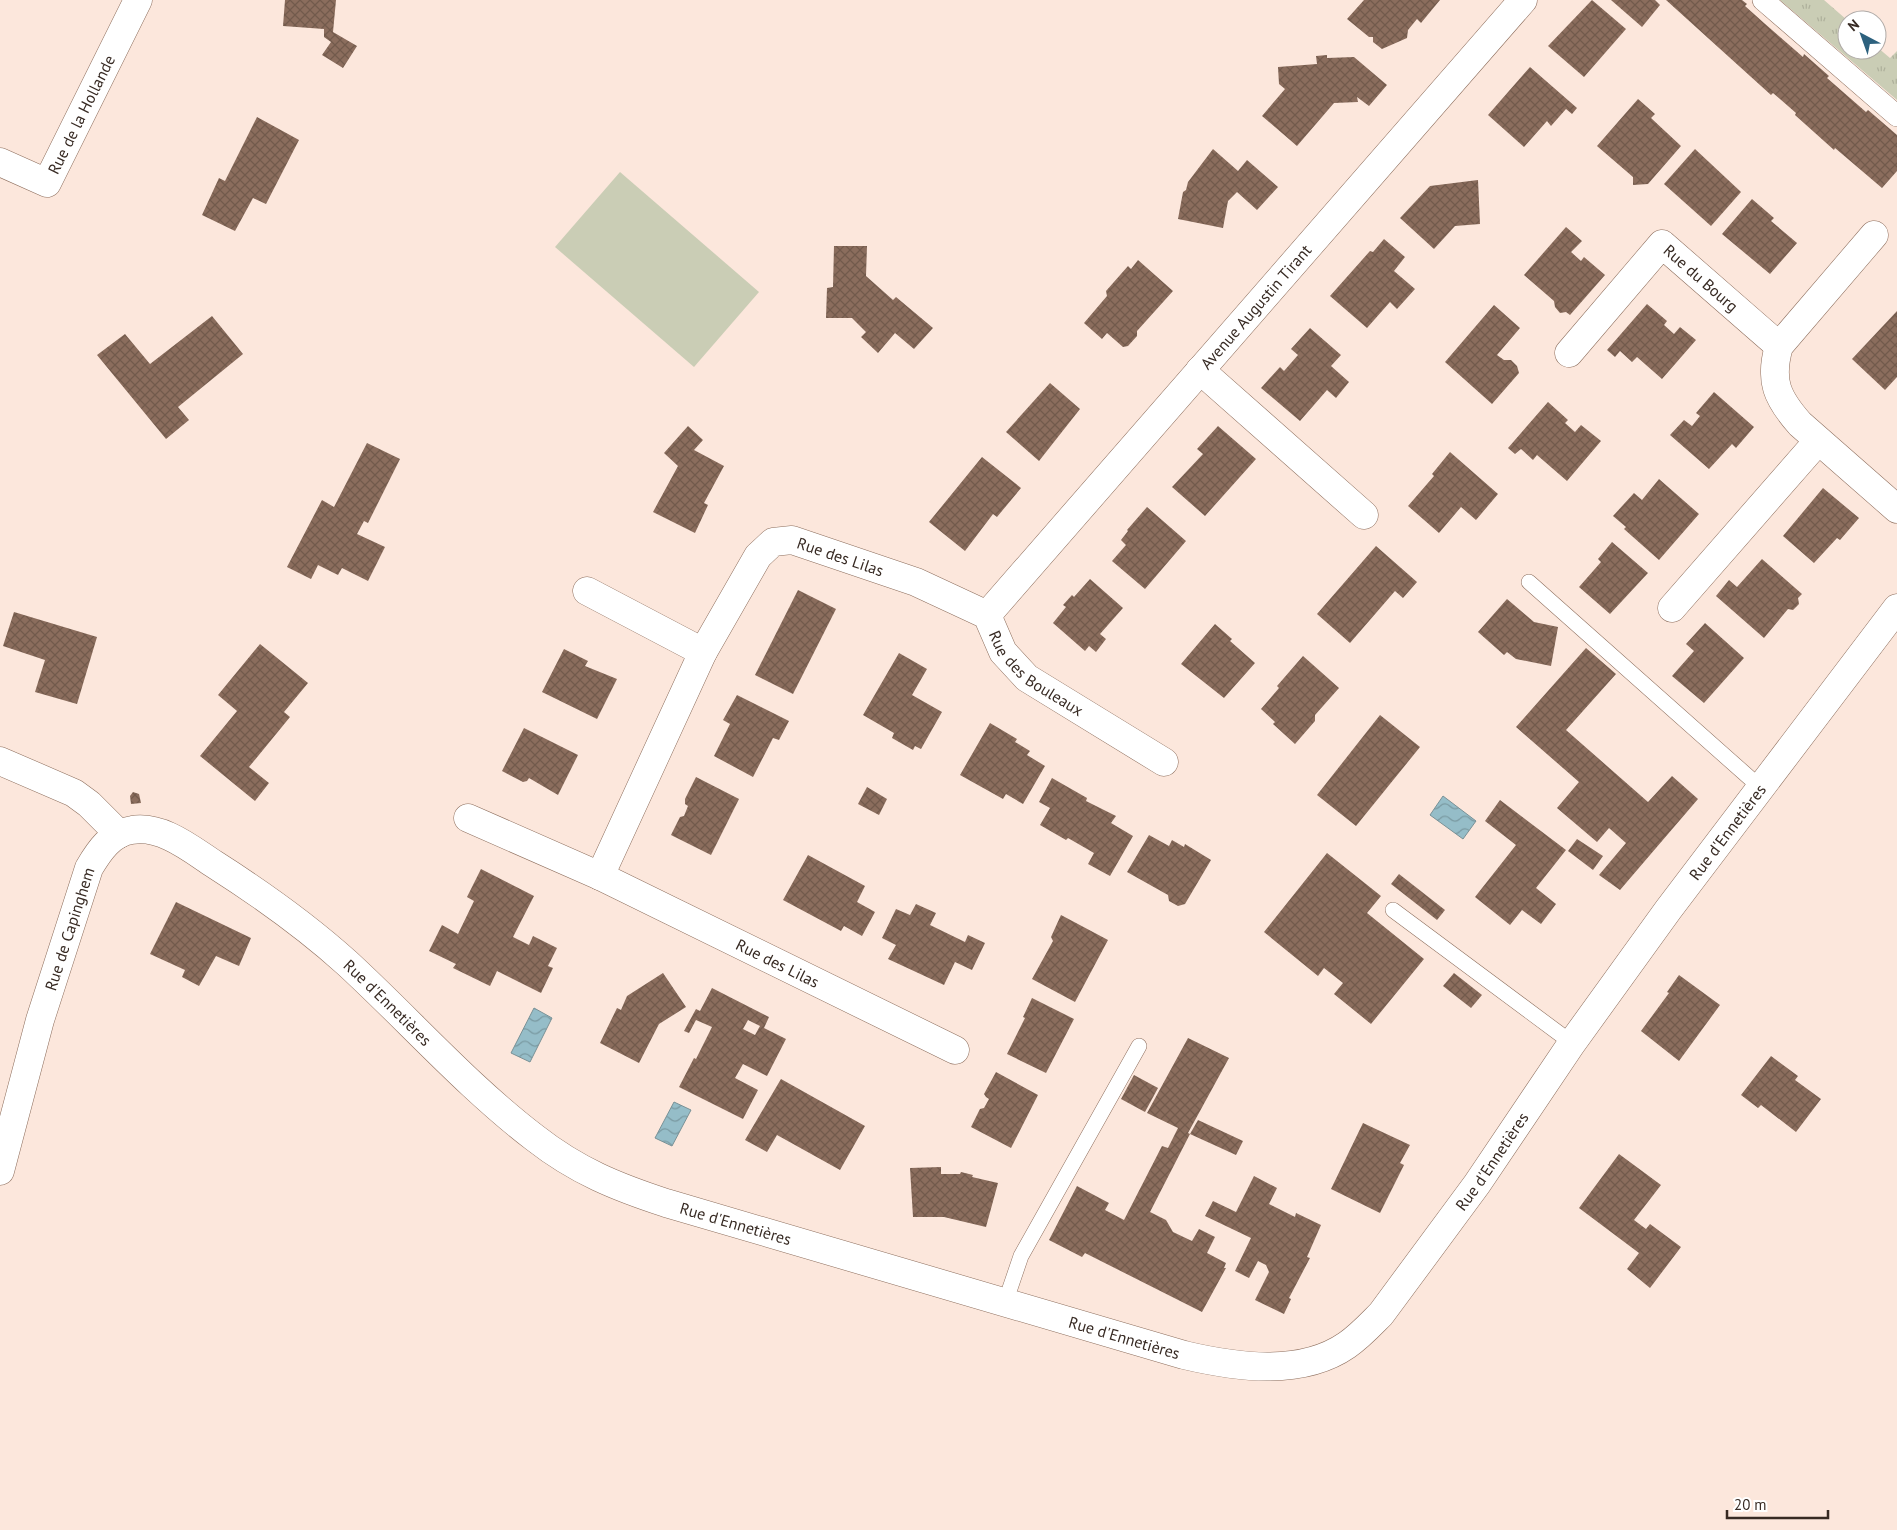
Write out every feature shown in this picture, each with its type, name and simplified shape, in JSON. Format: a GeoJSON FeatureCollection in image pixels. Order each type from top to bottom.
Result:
{"type":"FeatureCollection","features":[{"type":"Feature","properties":{"kind":"street","name":"Rue de la Hollande"},"geometry":{"type":"LineString","coordinates":[[0,162],[47,183],[138,0]]}},
{"type":"Feature","properties":{"kind":"street","name":"Avenue Augustin Tirant"},"geometry":{"type":"LineString","coordinates":[[987,615],[1523,0]]}},
{"type":"Feature","properties":{"kind":"street"},"geometry":{"type":"LineString","coordinates":[[1763,0],[1897,116]]}},
{"type":"Feature","properties":{"kind":"street"},"geometry":{"type":"LineString","coordinates":[[1874,235],[1779,346],[1774,362],[1774,377],[1778,394],[1788,410],[1818,441],[1897,509]]}},
{"type":"Feature","properties":{"kind":"street","name":"Rue du Bourg"},"geometry":{"type":"LineString","coordinates":[[1570,353],[1662,244],[1779,346]]}},
{"type":"Feature","properties":{"kind":"street"},"geometry":{"type":"LineString","coordinates":[[1200,370],[1364,515]]}},
{"type":"Feature","properties":{"kind":"street"},"geometry":{"type":"LineString","coordinates":[[1672,608],[1818,441]]}},
{"type":"Feature","properties":{"kind":"street","name":"Rue des Lilas"},"geometry":{"type":"LineString","coordinates":[[600,876],[703,652],[758,556],[773,542],[792,540],[916,582]]}},
{"type":"Feature","properties":{"kind":"street","name":"Rue des Bouleaux"},"geometry":{"type":"LineString","coordinates":[[916,582],[987,615],[1003,652],[1027,678],[1164,762]]}},
{"type":"Feature","properties":{"kind":"street"},"geometry":{"type":"LineString","coordinates":[[587,591],[703,652]]}},
{"type":"Feature","properties":{"kind":"street","name":"Rue d'Ennetières"},"geometry":{"type":"LineString","coordinates":[[119,834],[134,829],[170,836],[280,907],[346,963],[507,1116],[535,1139],[580,1168],[603,1180],[666,1203],[1209,1361],[1260,1366],[1311,1362],[1330,1355],[1346,1346],[1364,1332],[1381,1314],[1477,1184],[1572,1043],[1668,910],[1897,608]]}},
{"type":"Feature","properties":{"kind":"street"},"geometry":{"type":"LineString","coordinates":[[0,761],[74,793],[90,804],[119,834]]}},
{"type":"Feature","properties":{"kind":"street","name":"Rue des Lilas"},"geometry":{"type":"LineString","coordinates":[[468,818],[600,876],[955,1050]]}},
{"type":"Feature","properties":{"kind":"street","name":"Rue de Capinghem"},"geometry":{"type":"LineString","coordinates":[[0,1171],[40,1020],[82,886],[89,868],[99,851],[119,834]]}},
{"type":"Feature","properties":{"kind":"lane"},"geometry":{"type":"LineString","coordinates":[[1529,582],[1761,788]]}},
{"type":"Feature","properties":{"kind":"lane"},"geometry":{"type":"LineString","coordinates":[[1393,910],[1572,1043]]}},
{"type":"Feature","properties":{"kind":"lane"},"geometry":{"type":"LineString","coordinates":[[1005,1303],[1021,1256],[1139,1046]]}},
{"type":"Feature","properties":{"kind":"green space"},"geometry":{"type":"Polygon","coordinates":[[[1780,0],[1824,0],[1837,11],[1837,49],[1780,0]]]}},
{"type":"Feature","properties":{"kind":"green space"},"geometry":{"type":"Polygon","coordinates":[[[1897,51],[1897,100],[1850,60],[1887,60],[1887,55],[1890,58],[1897,51]]]}},
{"type":"Feature","properties":{"kind":"green space"},"geometry":{"type":"Polygon","coordinates":[[[620,172],[759,292],[694,367],[555,247],[620,172]]]}},
{"type":"Feature","properties":{"kind":"water"},"geometry":{"type":"Polygon","coordinates":[[[1443,796],[1476,821],[1463,839],[1430,815],[1443,796]]]}},
{"type":"Feature","properties":{"kind":"water"},"geometry":{"type":"Polygon","coordinates":[[[534,1008],[552,1018],[530,1062],[511,1053],[534,1008]]]}},
{"type":"Feature","properties":{"kind":"water"},"geometry":{"type":"Polygon","coordinates":[[[674,1102],[691,1110],[672,1146],[655,1138],[674,1102]]]}},
{"type":"Feature","properties":{"kind":"building"},"geometry":{"type":"Polygon","coordinates":[[[285,0],[336,0],[333,32],[357,46],[343,68],[322,55],[331,42],[324,37],[324,29],[283,26],[285,0]]]}},
{"type":"Feature","properties":{"kind":"building"},"geometry":{"type":"Polygon","coordinates":[[[1364,0],[1440,0],[1421,23],[1417,19],[1408,30],[1407,38],[1382,49],[1373,42],[1373,37],[1369,37],[1347,19],[1364,0]]]}},
{"type":"Feature","properties":{"kind":"building"},"geometry":{"type":"Polygon","coordinates":[[[1592,0],[1626,29],[1584,77],[1548,46],[1592,0]]]}},
{"type":"Feature","properties":{"kind":"building"},"geometry":{"type":"Polygon","coordinates":[[[1611,0],[1655,0],[1660,5],[1642,27],[1611,0]]]}},
{"type":"Feature","properties":{"kind":"building"},"geometry":{"type":"Polygon","coordinates":[[[1666,0],[1742,0],[1747,4],[1745,6],[1803,57],[1804,54],[1829,76],[1827,78],[1866,112],[1868,110],[1897,135],[1897,171],[1882,188],[1835,148],[1834,150],[1795,115],[1796,113],[1773,93],[1771,95],[1666,0]]]}},
{"type":"Feature","properties":{"kind":"building"},"geometry":{"type":"Polygon","coordinates":[[[1327,55],[1327,58],[1354,57],[1387,85],[1369,106],[1357,97],[1358,102],[1334,103],[1297,146],[1262,116],[1285,89],[1279,84],[1278,67],[1317,64],[1316,56],[1327,55]]]}},
{"type":"Feature","properties":{"kind":"building"},"geometry":{"type":"Polygon","coordinates":[[[1530,67],[1577,108],[1572,114],[1566,109],[1551,126],[1547,121],[1524,147],[1488,115],[1530,67]]]}},
{"type":"Feature","properties":{"kind":"building"},"geometry":{"type":"Polygon","coordinates":[[[1638,99],[1655,114],[1651,118],[1681,146],[1648,184],[1633,185],[1633,177],[1597,146],[1638,99]]]}},
{"type":"Feature","properties":{"kind":"building"},"geometry":{"type":"Polygon","coordinates":[[[257,117],[299,140],[266,204],[253,198],[235,231],[202,215],[219,178],[225,181],[257,117]]]}},
{"type":"Feature","properties":{"kind":"building"},"geometry":{"type":"Polygon","coordinates":[[[1213,149],[1238,171],[1247,160],[1278,187],[1257,210],[1237,192],[1228,201],[1223,228],[1178,219],[1183,192],[1186,190],[1188,182],[1213,149]]]}},
{"type":"Feature","properties":{"kind":"building"},"geometry":{"type":"Polygon","coordinates":[[[1695,149],[1741,192],[1711,226],[1664,184],[1695,149]]]}},
{"type":"Feature","properties":{"kind":"building"},"geometry":{"type":"Polygon","coordinates":[[[1478,180],[1480,224],[1455,226],[1434,249],[1400,218],[1430,186],[1478,180]]]}},
{"type":"Feature","properties":{"kind":"building"},"geometry":{"type":"Polygon","coordinates":[[[1752,199],[1774,218],[1771,221],[1797,243],[1770,274],[1722,234],[1752,199]]]}},
{"type":"Feature","properties":{"kind":"building"},"geometry":{"type":"Polygon","coordinates":[[[1566,227],[1582,241],[1571,252],[1581,261],[1584,257],[1605,275],[1570,315],[1566,312],[1560,313],[1555,307],[1554,301],[1524,275],[1566,227]]]}},
{"type":"Feature","properties":{"kind":"building"},"geometry":{"type":"Polygon","coordinates":[[[1384,239],[1405,257],[1394,271],[1415,289],[1397,309],[1390,302],[1367,328],[1330,296],[1370,251],[1373,252],[1384,239]]]}},
{"type":"Feature","properties":{"kind":"building"},"geometry":{"type":"Polygon","coordinates":[[[834,246],[867,246],[866,276],[893,300],[896,297],[933,328],[914,349],[895,333],[878,353],[861,337],[866,332],[852,318],[826,318],[827,288],[833,287],[834,246]]]}},
{"type":"Feature","properties":{"kind":"building"},"geometry":{"type":"Polygon","coordinates":[[[1138,260],[1173,291],[1137,331],[1137,336],[1128,346],[1123,347],[1107,333],[1102,339],[1084,323],[1107,296],[1106,291],[1128,266],[1131,269],[1138,260]]]}},
{"type":"Feature","properties":{"kind":"building"},"geometry":{"type":"Polygon","coordinates":[[[1647,304],[1667,321],[1664,325],[1674,334],[1680,327],[1696,340],[1662,379],[1637,357],[1632,362],[1620,351],[1615,357],[1607,350],[1647,304]]]}},
{"type":"Feature","properties":{"kind":"building"},"geometry":{"type":"Polygon","coordinates":[[[1494,305],[1520,328],[1497,355],[1504,360],[1511,360],[1517,366],[1519,373],[1492,404],[1445,362],[1494,305]]]}},
{"type":"Feature","properties":{"kind":"building"},"geometry":{"type":"Polygon","coordinates":[[[1897,311],[1897,377],[1885,390],[1852,359],[1897,311]]]}},
{"type":"Feature","properties":{"kind":"building"},"geometry":{"type":"Polygon","coordinates":[[[212,316],[243,354],[178,407],[189,420],[166,439],[97,355],[125,334],[150,364],[212,316]]]}},
{"type":"Feature","properties":{"kind":"building"},"geometry":{"type":"Polygon","coordinates":[[[1310,328],[1341,355],[1331,366],[1349,382],[1336,398],[1327,390],[1300,421],[1261,388],[1280,367],[1284,371],[1298,355],[1291,349],[1310,328]]]}},
{"type":"Feature","properties":{"kind":"building"},"geometry":{"type":"Polygon","coordinates":[[[1050,383],[1080,409],[1039,461],[1006,432],[1050,383]]]}},
{"type":"Feature","properties":{"kind":"building"},"geometry":{"type":"Polygon","coordinates":[[[1714,392],[1754,427],[1736,448],[1732,444],[1709,469],[1670,435],[1684,420],[1692,426],[1700,416],[1696,413],[1714,392]]]}},
{"type":"Feature","properties":{"kind":"building"},"geometry":{"type":"Polygon","coordinates":[[[1548,402],[1568,420],[1565,423],[1575,432],[1581,425],[1601,441],[1567,481],[1537,455],[1533,460],[1521,449],[1515,454],[1508,448],[1548,402]]]}},
{"type":"Feature","properties":{"kind":"building"},"geometry":{"type":"Polygon","coordinates":[[[688,426],[703,440],[694,450],[724,466],[704,503],[708,505],[695,533],[653,512],[678,466],[664,453],[688,426]]]}},
{"type":"Feature","properties":{"kind":"building"},"geometry":{"type":"Polygon","coordinates":[[[1218,426],[1256,459],[1205,516],[1172,487],[1203,454],[1197,449],[1218,426]]]}},
{"type":"Feature","properties":{"kind":"building"},"geometry":{"type":"Polygon","coordinates":[[[367,443],[400,459],[368,523],[364,521],[357,534],[385,547],[368,581],[342,568],[338,575],[318,565],[311,579],[287,567],[322,500],[334,507],[367,443]]]}},
{"type":"Feature","properties":{"kind":"building"},"geometry":{"type":"Polygon","coordinates":[[[1450,452],[1498,494],[1476,520],[1461,507],[1439,533],[1408,506],[1434,476],[1432,474],[1450,452]]]}},
{"type":"Feature","properties":{"kind":"building"},"geometry":{"type":"Polygon","coordinates":[[[982,457],[1021,488],[997,517],[993,514],[965,551],[929,522],[982,457]]]}},
{"type":"Feature","properties":{"kind":"building"},"geometry":{"type":"Polygon","coordinates":[[[1659,479],[1699,514],[1659,560],[1624,529],[1626,527],[1613,516],[1634,493],[1642,500],[1659,479]]]}},
{"type":"Feature","properties":{"kind":"building"},"geometry":{"type":"Polygon","coordinates":[[[1823,488],[1859,518],[1840,540],[1837,538],[1814,563],[1783,536],[1823,488]]]}},
{"type":"Feature","properties":{"kind":"building"},"geometry":{"type":"Polygon","coordinates":[[[1147,507],[1186,541],[1145,589],[1112,561],[1126,545],[1121,540],[1127,530],[1147,507]]]}},
{"type":"Feature","properties":{"kind":"building"},"geometry":{"type":"Polygon","coordinates":[[[1612,542],[1648,573],[1610,614],[1579,587],[1601,562],[1598,559],[1612,542]]]}},
{"type":"Feature","properties":{"kind":"building"},"geometry":{"type":"Polygon","coordinates":[[[1376,546],[1417,582],[1403,598],[1395,591],[1350,643],[1317,614],[1376,546]]]}},
{"type":"Feature","properties":{"kind":"building"},"geometry":{"type":"Polygon","coordinates":[[[1762,559],[1802,594],[1798,598],[1799,604],[1793,610],[1788,609],[1764,638],[1716,596],[1729,580],[1737,587],[1762,559]]]}},
{"type":"Feature","properties":{"kind":"building"},"geometry":{"type":"Polygon","coordinates":[[[1090,579],[1123,608],[1100,634],[1106,639],[1096,652],[1089,646],[1085,651],[1053,623],[1066,607],[1063,605],[1072,595],[1074,597],[1090,579]]]}},
{"type":"Feature","properties":{"kind":"building"},"geometry":{"type":"Polygon","coordinates":[[[798,590],[836,609],[793,694],[755,675],[798,590]]]}},
{"type":"Feature","properties":{"kind":"building"},"geometry":{"type":"Polygon","coordinates":[[[1507,599],[1534,622],[1558,627],[1551,666],[1516,659],[1507,652],[1504,655],[1478,632],[1507,599]]]}},
{"type":"Feature","properties":{"kind":"building"},"geometry":{"type":"Polygon","coordinates":[[[14,612],[97,637],[77,704],[35,692],[45,660],[3,646],[14,612]]]}},
{"type":"Feature","properties":{"kind":"building"},"geometry":{"type":"Polygon","coordinates":[[[1705,623],[1744,658],[1704,703],[1672,676],[1694,651],[1686,644],[1705,623]]]}},
{"type":"Feature","properties":{"kind":"building"},"geometry":{"type":"Polygon","coordinates":[[[1215,624],[1232,639],[1230,641],[1255,663],[1224,698],[1181,664],[1215,624]]]}},
{"type":"Feature","properties":{"kind":"building"},"geometry":{"type":"Polygon","coordinates":[[[260,644],[308,683],[284,712],[290,717],[249,767],[269,783],[255,801],[200,756],[237,711],[218,695],[260,644]]]}},
{"type":"Feature","properties":{"kind":"building"},"geometry":{"type":"Polygon","coordinates":[[[1586,648],[1616,674],[1566,730],[1648,802],[1672,776],[1698,799],[1620,890],[1599,875],[1626,843],[1609,828],[1597,842],[1557,808],[1579,782],[1516,727],[1586,648]]]}},
{"type":"Feature","properties":{"kind":"building"},"geometry":{"type":"Polygon","coordinates":[[[564,649],[588,661],[585,666],[617,679],[597,719],[542,692],[564,649]]]}},
{"type":"Feature","properties":{"kind":"building"},"geometry":{"type":"Polygon","coordinates":[[[899,653],[927,669],[912,695],[942,712],[921,749],[915,746],[913,750],[892,738],[894,733],[863,715],[899,653]]]}},
{"type":"Feature","properties":{"kind":"building"},"geometry":{"type":"Polygon","coordinates":[[[1303,656],[1339,688],[1315,715],[1315,721],[1295,744],[1273,724],[1275,722],[1261,709],[1279,688],[1277,686],[1303,656]]]}},
{"type":"Feature","properties":{"kind":"building"},"geometry":{"type":"Polygon","coordinates":[[[737,695],[789,721],[779,740],[773,738],[753,777],[714,756],[730,724],[723,720],[737,695]]]}},
{"type":"Feature","properties":{"kind":"building"},"geometry":{"type":"Polygon","coordinates":[[[1380,715],[1420,747],[1356,826],[1317,795],[1380,715]]]}},
{"type":"Feature","properties":{"kind":"building"},"geometry":{"type":"Polygon","coordinates":[[[990,723],[1017,739],[1015,742],[1030,751],[1027,755],[1045,766],[1023,804],[1006,794],[1003,799],[960,775],[990,723]]]}},
{"type":"Feature","properties":{"kind":"building"},"geometry":{"type":"Polygon","coordinates":[[[524,728],[578,755],[558,795],[529,778],[523,782],[502,771],[524,728]]]}},
{"type":"Feature","properties":{"kind":"building"},"geometry":{"type":"Polygon","coordinates":[[[696,777],[739,799],[711,855],[671,835],[680,817],[684,816],[688,806],[685,804],[685,799],[696,777]]]}},
{"type":"Feature","properties":{"kind":"building"},"geometry":{"type":"Polygon","coordinates":[[[1052,778],[1087,798],[1086,801],[1116,816],[1111,823],[1133,836],[1110,876],[1088,864],[1094,853],[1040,825],[1050,808],[1039,802],[1052,778]]]}},
{"type":"Feature","properties":{"kind":"building"},"geometry":{"type":"Polygon","coordinates":[[[867,787],[887,799],[879,815],[858,804],[867,787]]]}},
{"type":"Feature","properties":{"kind":"building"},"geometry":{"type":"Polygon","coordinates":[[[133,792],[139,794],[141,803],[131,804],[130,796],[133,792]]]}},
{"type":"Feature","properties":{"kind":"building"},"geometry":{"type":"Polygon","coordinates":[[[1500,800],[1566,850],[1536,888],[1556,904],[1541,924],[1522,910],[1510,925],[1475,897],[1516,845],[1485,821],[1500,800]]]}},
{"type":"Feature","properties":{"kind":"building"},"geometry":{"type":"Polygon","coordinates":[[[1149,835],[1169,846],[1172,840],[1184,847],[1185,844],[1211,860],[1185,904],[1178,906],[1169,901],[1168,895],[1127,872],[1149,835]]]}},
{"type":"Feature","properties":{"kind":"building"},"geometry":{"type":"Polygon","coordinates":[[[1577,839],[1603,856],[1593,870],[1568,851],[1577,839]]]}},
{"type":"Feature","properties":{"kind":"building"},"geometry":{"type":"Polygon","coordinates":[[[1327,853],[1381,896],[1367,913],[1424,959],[1371,1024],[1334,994],[1343,983],[1324,968],[1318,976],[1264,932],[1327,853]]]}},
{"type":"Feature","properties":{"kind":"building"},"geometry":{"type":"Polygon","coordinates":[[[808,855],[865,886],[857,902],[875,912],[862,936],[844,926],[841,931],[783,900],[808,855]]]}},
{"type":"Feature","properties":{"kind":"building"},"geometry":{"type":"Polygon","coordinates":[[[481,869],[534,896],[513,937],[529,945],[533,936],[557,948],[548,966],[553,968],[541,993],[497,971],[490,986],[453,968],[456,964],[429,951],[442,925],[458,934],[474,901],[467,897],[481,869]]]}},
{"type":"Feature","properties":{"kind":"building"},"geometry":{"type":"Polygon","coordinates":[[[1399,874],[1445,910],[1437,920],[1391,884],[1399,874]]]}},
{"type":"Feature","properties":{"kind":"building"},"geometry":{"type":"Polygon","coordinates":[[[176,902],[251,938],[239,966],[216,956],[199,986],[182,977],[185,970],[150,954],[176,902]]]}},
{"type":"Feature","properties":{"kind":"building"},"geometry":{"type":"Polygon","coordinates":[[[916,904],[936,913],[930,925],[965,942],[968,935],[985,943],[972,970],[955,962],[944,985],[888,959],[896,945],[882,938],[896,909],[910,915],[916,904]]]}},
{"type":"Feature","properties":{"kind":"building"},"geometry":{"type":"Polygon","coordinates":[[[1061,915],[1108,940],[1075,1002],[1032,979],[1053,941],[1051,937],[1061,915]]]}},
{"type":"Feature","properties":{"kind":"building"},"geometry":{"type":"Polygon","coordinates":[[[663,973],[686,1007],[659,1024],[639,1063],[600,1043],[617,1008],[621,1010],[627,996],[663,973]]]}},
{"type":"Feature","properties":{"kind":"building"},"geometry":{"type":"Polygon","coordinates":[[[1454,973],[1482,995],[1471,1008],[1443,986],[1454,973]]]}},
{"type":"Feature","properties":{"kind":"building"},"geometry":{"type":"Polygon","coordinates":[[[1679,975],[1720,1005],[1679,1061],[1641,1031],[1669,993],[1667,992],[1679,975]]]}},
{"type":"Feature","properties":{"kind":"building"},"geometry":{"type":"Polygon","coordinates":[[[712,988],[769,1017],[764,1028],[786,1039],[767,1076],[743,1064],[735,1078],[758,1090],[743,1119],[679,1087],[712,1027],[696,1020],[689,1033],[684,1031],[696,1009],[700,1011],[712,988]],[[748,1020],[743,1029],[755,1035],[760,1026],[748,1020]]]}},
{"type":"Feature","properties":{"kind":"building"},"geometry":{"type":"Polygon","coordinates":[[[1032,998],[1074,1019],[1046,1073],[1007,1054],[1025,1018],[1023,1017],[1032,998]]]}},
{"type":"Feature","properties":{"kind":"building"},"geometry":{"type":"Polygon","coordinates":[[[1188,1038],[1229,1058],[1188,1133],[1190,1134],[1150,1212],[1166,1220],[1173,1232],[1192,1241],[1199,1229],[1215,1237],[1207,1253],[1226,1263],[1224,1268],[1226,1268],[1202,1312],[1085,1253],[1082,1257],[1049,1240],[1077,1186],[1109,1203],[1105,1210],[1124,1220],[1162,1146],[1168,1148],[1178,1128],[1147,1113],[1188,1038]]]}},
{"type":"Feature","properties":{"kind":"building"},"geometry":{"type":"Polygon","coordinates":[[[1771,1056],[1798,1076],[1795,1080],[1821,1099],[1796,1132],[1761,1105],[1758,1108],[1741,1095],[1771,1056]]]}},
{"type":"Feature","properties":{"kind":"building"},"geometry":{"type":"Polygon","coordinates":[[[996,1072],[1038,1095],[1011,1148],[971,1127],[980,1109],[984,1108],[989,1099],[984,1094],[996,1072]]]}},
{"type":"Feature","properties":{"kind":"building"},"geometry":{"type":"Polygon","coordinates":[[[1134,1075],[1158,1088],[1145,1112],[1121,1099],[1134,1075]]]}},
{"type":"Feature","properties":{"kind":"building"},"geometry":{"type":"Polygon","coordinates":[[[781,1079],[865,1126],[840,1170],[777,1135],[767,1152],[745,1140],[781,1079]]]}},
{"type":"Feature","properties":{"kind":"building"},"geometry":{"type":"Polygon","coordinates":[[[1198,1120],[1243,1141],[1236,1155],[1190,1134],[1198,1120]]]}},
{"type":"Feature","properties":{"kind":"building"},"geometry":{"type":"Polygon","coordinates":[[[1363,1123],[1410,1145],[1400,1163],[1404,1165],[1380,1213],[1331,1189],[1363,1123]]]}},
{"type":"Feature","properties":{"kind":"building"},"geometry":{"type":"Polygon","coordinates":[[[1619,1154],[1661,1185],[1634,1220],[1646,1229],[1650,1224],[1681,1247],[1650,1288],[1627,1269],[1639,1253],[1579,1208],[1619,1154]]]}},
{"type":"Feature","properties":{"kind":"building"},"geometry":{"type":"Polygon","coordinates":[[[941,1167],[941,1174],[960,1174],[961,1172],[973,1175],[972,1177],[998,1183],[986,1227],[944,1217],[913,1217],[910,1168],[941,1167]]]}},
{"type":"Feature","properties":{"kind":"building"},"geometry":{"type":"Polygon","coordinates":[[[1254,1176],[1277,1188],[1269,1204],[1295,1217],[1296,1213],[1321,1225],[1307,1257],[1310,1258],[1289,1298],[1291,1299],[1284,1314],[1255,1300],[1269,1272],[1266,1265],[1258,1261],[1249,1278],[1235,1271],[1251,1238],[1205,1216],[1213,1201],[1236,1212],[1254,1176]]]}}]}
